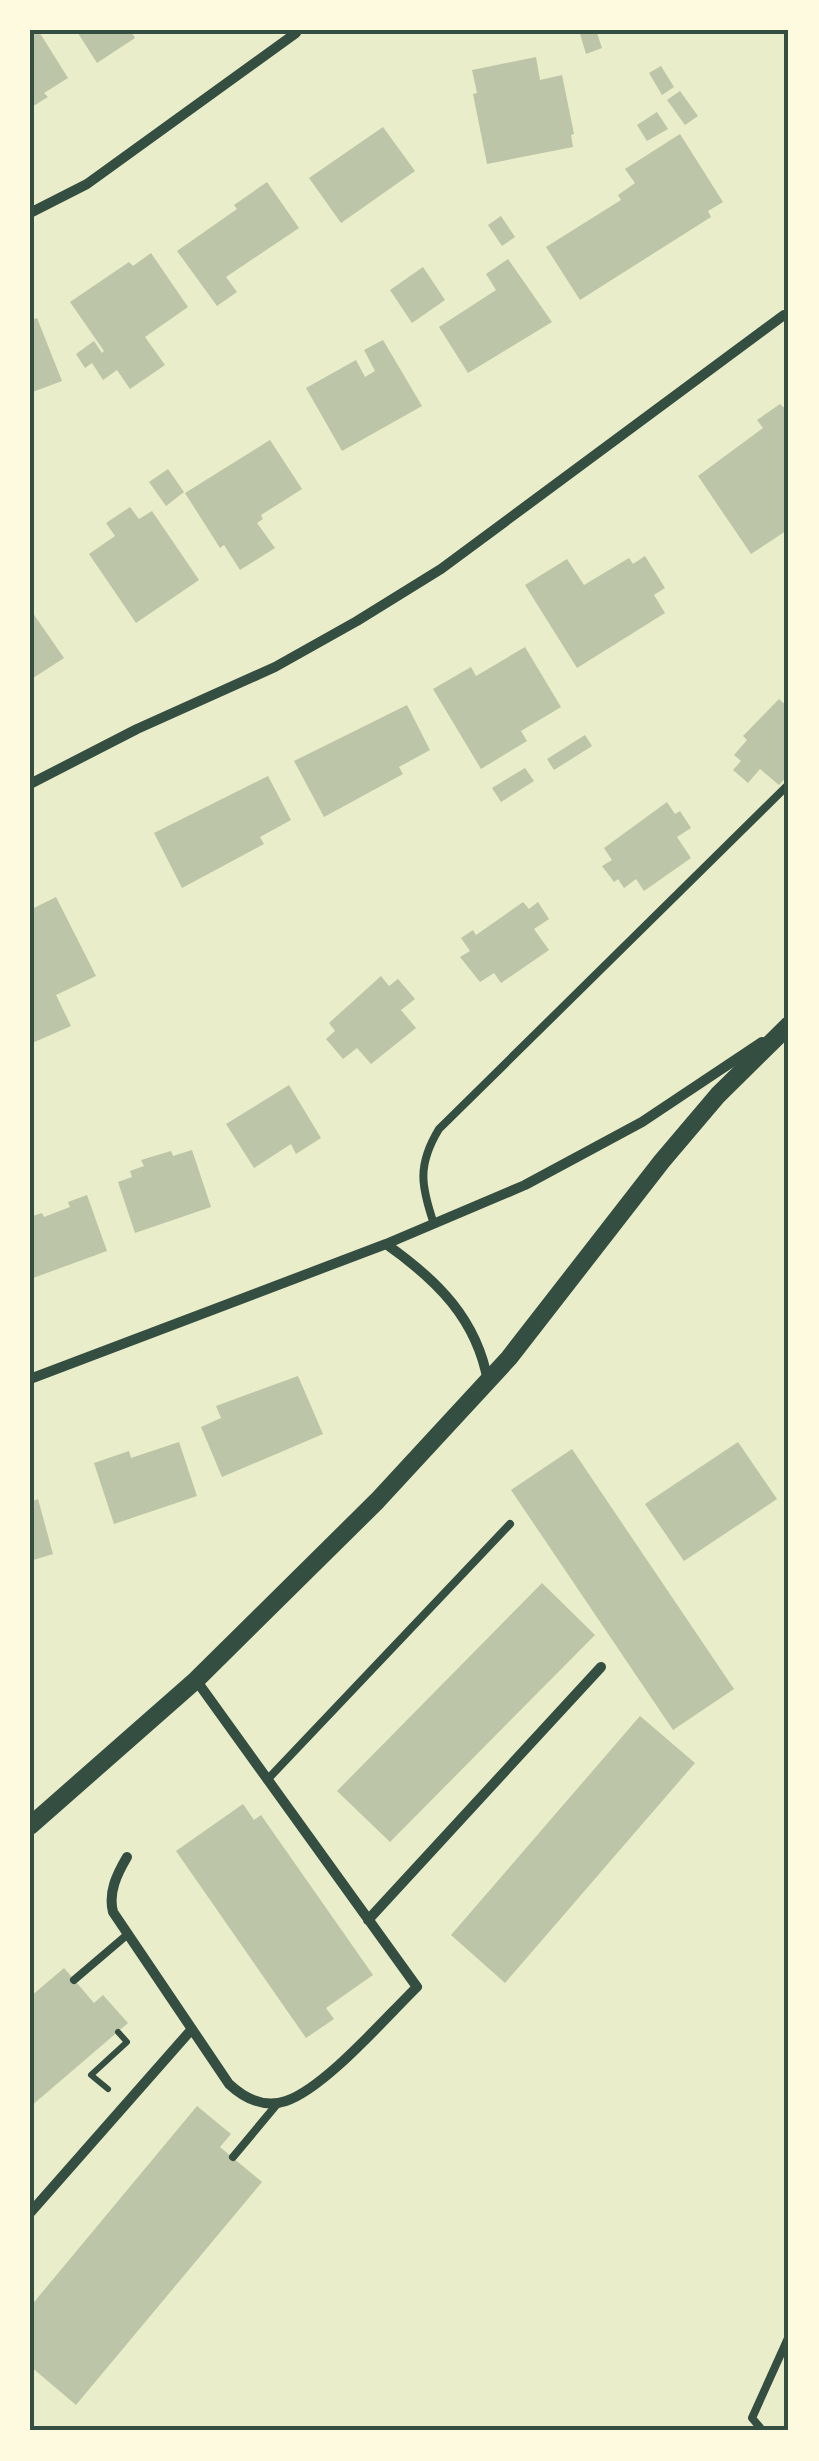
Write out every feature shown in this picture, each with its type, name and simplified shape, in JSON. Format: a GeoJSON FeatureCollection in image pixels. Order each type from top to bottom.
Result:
{"type":"FeatureCollection","features":[{"type":"Feature","properties":{"kind":"street"},"geometry":{"type":"LineString","coordinates":[[30,213],[87,184],[295,30]]}},
{"type":"Feature","properties":{"kind":"street"},"geometry":{"type":"LineString","coordinates":[[30,784],[275,666],[441,569],[784,315]]}},
{"type":"Feature","properties":{"kind":"street"},"geometry":{"type":"LineString","coordinates":[[30,1379],[386,1244],[525,1184],[642,1122],[789,1024]]}},
{"type":"Feature","properties":{"kind":"street"},"geometry":{"type":"LineString","coordinates":[[30,1826],[196,1680],[377,1500],[488,1382],[718,1095],[789,1024]]}},
{"type":"Feature","properties":{"kind":"street"},"geometry":{"type":"LineString","coordinates":[[386,1244],[422,1269],[465,1319],[483,1354],[488,1382]]}},
{"type":"Feature","properties":{"kind":"street"},"geometry":{"type":"LineString","coordinates":[[368,1920],[601,1667]]}},
{"type":"Feature","properties":{"kind":"street"},"geometry":{"type":"LineString","coordinates":[[128,1857],[113,1886],[113,1912],[239,2094],[259,2102],[278,2103],[293,2098],[319,2080],[417,1987],[196,1680]]}},
{"type":"Feature","properties":{"kind":"street"},"geometry":{"type":"LineString","coordinates":[[30,2213],[192,2029]]}},
{"type":"Feature","properties":{"kind":"lane"},"geometry":{"type":"LineString","coordinates":[[434,1224],[422,1170],[426,1151],[439,1130],[789,784]]}},
{"type":"Feature","properties":{"kind":"lane"},"geometry":{"type":"LineString","coordinates":[[268,1780],[510,1524]]}},
{"type":"Feature","properties":{"kind":"lane"},"geometry":{"type":"LineString","coordinates":[[74,1980],[128,1934]]}},
{"type":"Feature","properties":{"kind":"lane"},"geometry":{"type":"LineString","coordinates":[[233,2158],[278,2103]]}},
{"type":"Feature","properties":{"kind":"lane"},"geometry":{"type":"LineString","coordinates":[[763,2431],[752,2418],[789,2336]]}},
{"type":"Feature","properties":{"kind":"path"},"geometry":{"type":"LineString","coordinates":[[91,2075],[126,2042],[118,2032]]}},
{"type":"Feature","properties":{"kind":"building"},"geometry":{"type":"Polygon","coordinates":[[[30,30],[38,30],[68,78],[44,93],[48,97],[30,108],[30,30]]]}},
{"type":"Feature","properties":{"kind":"building"},"geometry":{"type":"Polygon","coordinates":[[[76,30],[130,30],[135,38],[97,63],[76,30]]]}},
{"type":"Feature","properties":{"kind":"building"},"geometry":{"type":"Polygon","coordinates":[[[596,30],[602,48],[586,54],[580,34],[596,30]]]}},
{"type":"Feature","properties":{"kind":"building"},"geometry":{"type":"Polygon","coordinates":[[[536,57],[540,80],[562,75],[573,147],[487,164],[472,70],[536,57]]]}},
{"type":"Feature","properties":{"kind":"building"},"geometry":{"type":"Polygon","coordinates":[[[661,66],[674,87],[662,95],[649,73],[661,66]]]}},
{"type":"Feature","properties":{"kind":"building"},"geometry":{"type":"Polygon","coordinates":[[[680,91],[698,116],[685,125],[667,100],[680,91]]]}},
{"type":"Feature","properties":{"kind":"building"},"geometry":{"type":"Polygon","coordinates":[[[657,112],[668,129],[647,141],[637,125],[657,112]]]}},
{"type":"Feature","properties":{"kind":"building"},"geometry":{"type":"Polygon","coordinates":[[[383,127],[415,171],[341,223],[309,178],[383,127]]]}},
{"type":"Feature","properties":{"kind":"building"},"geometry":{"type":"Polygon","coordinates":[[[680,134],[723,202],[708,211],[711,217],[580,300],[546,247],[621,200],[618,195],[635,183],[625,169],[680,134]]]}},
{"type":"Feature","properties":{"kind":"building"},"geometry":{"type":"Polygon","coordinates":[[[267,182],[299,228],[226,277],[237,292],[217,306],[177,251],[237,209],[234,205],[267,182]]]}},
{"type":"Feature","properties":{"kind":"building"},"geometry":{"type":"Polygon","coordinates":[[[501,216],[515,237],[502,246],[488,225],[501,216]]]}},
{"type":"Feature","properties":{"kind":"building"},"geometry":{"type":"Polygon","coordinates":[[[151,253],[188,307],[145,337],[165,365],[130,389],[117,370],[103,380],[92,363],[85,368],[76,354],[94,341],[104,351],[70,302],[129,262],[133,266],[151,253]]]}},
{"type":"Feature","properties":{"kind":"building"},"geometry":{"type":"Polygon","coordinates":[[[508,259],[552,322],[468,373],[439,327],[496,290],[486,274],[508,259]]]}},
{"type":"Feature","properties":{"kind":"building"},"geometry":{"type":"Polygon","coordinates":[[[423,267],[445,300],[412,323],[390,290],[423,267]]]}},
{"type":"Feature","properties":{"kind":"building"},"geometry":{"type":"Polygon","coordinates":[[[37,318],[62,381],[30,393],[30,321],[37,318]]]}},
{"type":"Feature","properties":{"kind":"building"},"geometry":{"type":"Polygon","coordinates":[[[383,340],[422,406],[342,451],[306,388],[356,360],[365,377],[375,371],[364,350],[383,340]]]}},
{"type":"Feature","properties":{"kind":"building"},"geometry":{"type":"Polygon","coordinates":[[[780,404],[789,412],[789,529],[751,554],[698,476],[763,428],[757,420],[780,404]]]}},
{"type":"Feature","properties":{"kind":"building"},"geometry":{"type":"Polygon","coordinates":[[[270,440],[302,489],[261,515],[263,519],[257,523],[275,548],[240,570],[224,545],[220,548],[185,493],[270,440]]]}},
{"type":"Feature","properties":{"kind":"building"},"geometry":{"type":"Polygon","coordinates":[[[168,469],[184,492],[166,506],[149,482],[168,469]]]}},
{"type":"Feature","properties":{"kind":"building"},"geometry":{"type":"Polygon","coordinates":[[[130,507],[139,519],[152,511],[199,580],[136,623],[89,554],[115,536],[106,523],[130,507]]]}},
{"type":"Feature","properties":{"kind":"building"},"geometry":{"type":"Polygon","coordinates":[[[645,556],[665,588],[654,595],[665,613],[577,668],[525,585],[567,559],[584,585],[629,558],[633,564],[645,556]]]}},
{"type":"Feature","properties":{"kind":"building"},"geometry":{"type":"Polygon","coordinates":[[[30,609],[64,658],[30,680],[30,609]]]}},
{"type":"Feature","properties":{"kind":"building"},"geometry":{"type":"Polygon","coordinates":[[[525,647],[561,707],[521,731],[527,741],[481,769],[433,689],[471,667],[476,676],[525,647]]]}},
{"type":"Feature","properties":{"kind":"building"},"geometry":{"type":"Polygon","coordinates":[[[779,699],[789,708],[789,774],[779,785],[760,769],[748,783],[733,770],[741,761],[734,755],[747,740],[743,736],[779,699]]]}},
{"type":"Feature","properties":{"kind":"building"},"geometry":{"type":"Polygon","coordinates":[[[407,705],[430,750],[399,767],[403,774],[324,817],[294,761],[407,705]]]}},
{"type":"Feature","properties":{"kind":"building"},"geometry":{"type":"Polygon","coordinates":[[[585,735],[592,746],[554,770],[547,759],[585,735]]]}},
{"type":"Feature","properties":{"kind":"building"},"geometry":{"type":"Polygon","coordinates":[[[525,768],[534,781],[501,802],[492,788],[525,768]]]}},
{"type":"Feature","properties":{"kind":"building"},"geometry":{"type":"Polygon","coordinates":[[[268,776],[291,820],[260,837],[264,844],[182,888],[154,833],[268,776]]]}},
{"type":"Feature","properties":{"kind":"building"},"geometry":{"type":"Polygon","coordinates":[[[667,802],[675,814],[680,811],[691,828],[677,837],[691,858],[644,891],[636,879],[624,888],[602,866],[612,860],[604,848],[667,802]]]}},
{"type":"Feature","properties":{"kind":"building"},"geometry":{"type":"Polygon","coordinates":[[[56,897],[96,976],[56,995],[71,1026],[30,1044],[30,910],[56,897]]]}},
{"type":"Feature","properties":{"kind":"building"},"geometry":{"type":"Polygon","coordinates":[[[523,902],[529,909],[538,902],[549,919],[534,929],[549,950],[501,983],[494,973],[480,982],[460,957],[470,951],[461,938],[473,930],[476,935],[523,902]]]}},
{"type":"Feature","properties":{"kind":"building"},"geometry":{"type":"Polygon","coordinates":[[[381,976],[389,986],[398,979],[415,999],[401,1010],[416,1028],[371,1064],[357,1048],[343,1059],[326,1039],[335,1031],[329,1023],[381,976]]]}},
{"type":"Feature","properties":{"kind":"building"},"geometry":{"type":"Polygon","coordinates":[[[289,1085],[321,1138],[296,1154],[291,1144],[254,1168],[226,1124],[289,1085]]]}},
{"type":"Feature","properties":{"kind":"building"},"geometry":{"type":"Polygon","coordinates":[[[192,1150],[211,1207],[135,1233],[118,1182],[132,1177],[130,1171],[144,1166],[141,1160],[171,1151],[173,1156],[192,1150]]]}},
{"type":"Feature","properties":{"kind":"building"},"geometry":{"type":"Polygon","coordinates":[[[87,1195],[107,1251],[33,1278],[30,1217],[42,1213],[44,1217],[70,1207],[68,1202],[87,1195]]]}},
{"type":"Feature","properties":{"kind":"building"},"geometry":{"type":"Polygon","coordinates":[[[298,1376],[323,1434],[222,1477],[201,1427],[221,1418],[216,1406],[298,1376]]]}},
{"type":"Feature","properties":{"kind":"building"},"geometry":{"type":"Polygon","coordinates":[[[179,1442],[197,1496],[114,1524],[94,1463],[129,1451],[131,1458],[179,1442]]]}},
{"type":"Feature","properties":{"kind":"building"},"geometry":{"type":"Polygon","coordinates":[[[738,1442],[777,1499],[684,1561],[645,1504],[738,1442]]]}},
{"type":"Feature","properties":{"kind":"building"},"geometry":{"type":"Polygon","coordinates":[[[572,1449],[734,1689],[673,1730],[511,1490],[572,1449]]]}},
{"type":"Feature","properties":{"kind":"building"},"geometry":{"type":"Polygon","coordinates":[[[38,1499],[53,1554],[30,1561],[30,1502],[38,1499]]]}},
{"type":"Feature","properties":{"kind":"building"},"geometry":{"type":"Polygon","coordinates":[[[542,1583],[595,1635],[390,1842],[337,1791],[542,1583]]]}},
{"type":"Feature","properties":{"kind":"building"},"geometry":{"type":"Polygon","coordinates":[[[640,1716],[695,1763],[505,1983],[451,1935],[640,1716]]]}},
{"type":"Feature","properties":{"kind":"building"},"geometry":{"type":"Polygon","coordinates":[[[243,1804],[254,1820],[261,1815],[373,1975],[326,2008],[334,2019],[306,2038],[176,1851],[243,1804]]]}},
{"type":"Feature","properties":{"kind":"building"},"geometry":{"type":"Polygon","coordinates":[[[64,1968],[94,2003],[103,1995],[128,2023],[30,2107],[30,1997],[64,1968]]]}},
{"type":"Feature","properties":{"kind":"building"},"geometry":{"type":"Polygon","coordinates":[[[197,2106],[231,2134],[220,2147],[262,2182],[76,2405],[30,2366],[30,2307],[197,2106]]]}}]}
